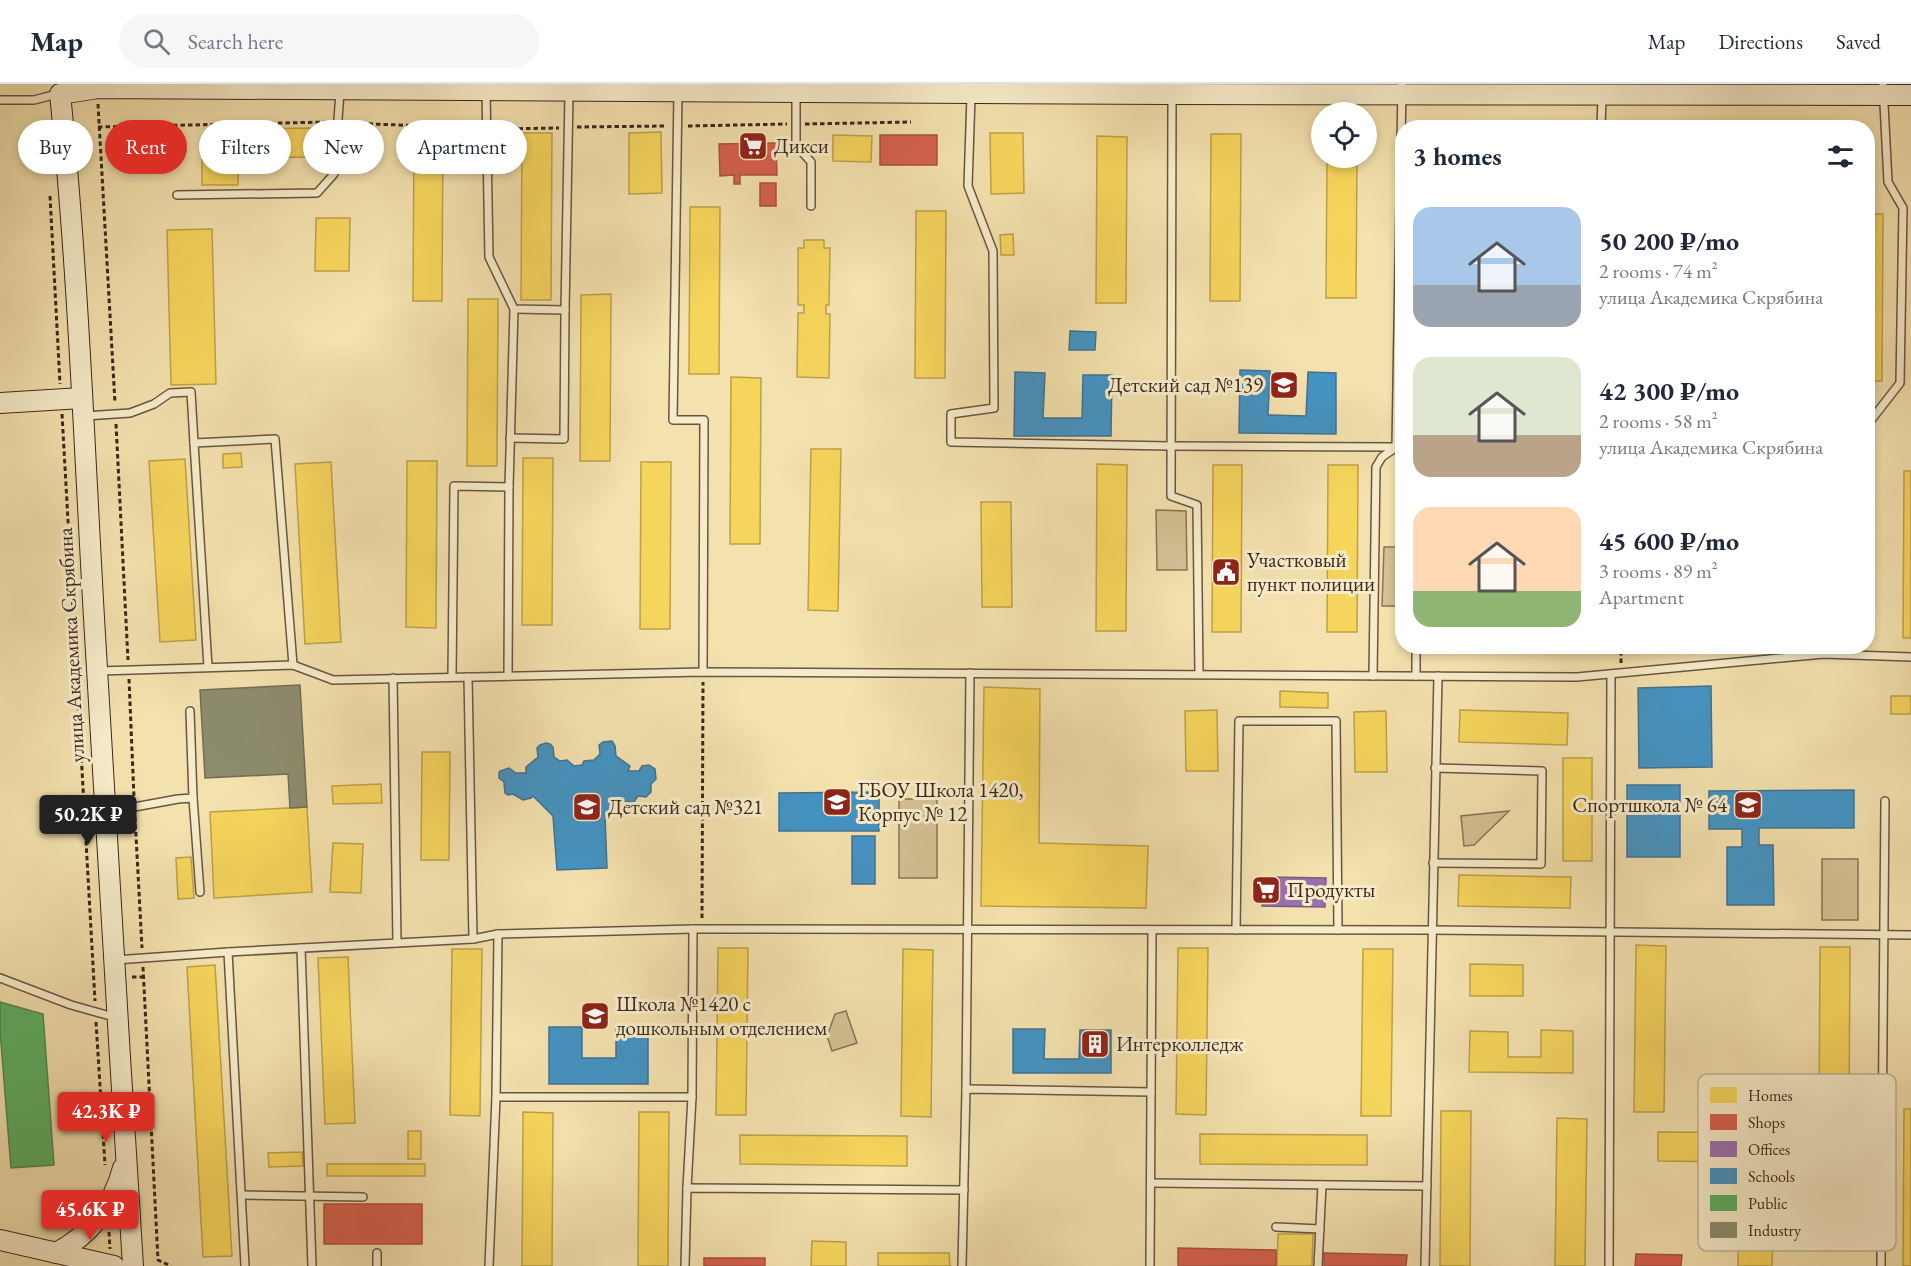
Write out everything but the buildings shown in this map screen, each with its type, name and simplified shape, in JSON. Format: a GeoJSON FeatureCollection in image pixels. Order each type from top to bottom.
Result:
{"type":"FeatureCollection","features":[{"type":"Feature","properties":{"kind":"main road"},"geometry":{"type":"LineString","coordinates":[[60,94],[98,88],[289,87],[340,90],[485,88],[569,91],[971,88],[1172,94],[1402,89],[1598,91],[1883,89],[1911,95]]}},
{"type":"Feature","properties":{"kind":"main road","name":"улица Академика Скрябина"},"geometry":{"type":"LineString","coordinates":[[60,94],[66,152],[82,407],[133,1266]]}},
{"type":"Feature","properties":{"kind":"main road"},"geometry":{"type":"LineString","coordinates":[[0,404],[61,400],[82,407]]}},
{"type":"Feature","properties":{"kind":"main road"},"geometry":{"type":"LineString","coordinates":[[56,1253],[71,1245],[82,1235],[107,1206],[119,1184],[126,1158]]}},
{"type":"Feature","properties":{"kind":"main road"},"geometry":{"type":"LineString","coordinates":[[0,1240],[112,1266]]}},
{"type":"Feature","properties":{"kind":"lane"},"geometry":{"type":"LineString","coordinates":[[485,88],[486,120]]}},
{"type":"Feature","properties":{"kind":"lane"},"geometry":{"type":"LineString","coordinates":[[971,88],[969,186],[993,251],[994,408],[951,414],[951,442],[1395,448]]}},
{"type":"Feature","properties":{"kind":"lane"},"geometry":{"type":"LineString","coordinates":[[1402,89],[1402,120]]}},
{"type":"Feature","properties":{"kind":"lane"},"geometry":{"type":"LineString","coordinates":[[1875,415],[1900,383],[1903,208],[1888,182],[1883,89]]}},
{"type":"Feature","properties":{"kind":"lane"},"geometry":{"type":"LineString","coordinates":[[338,120],[340,90]]}},
{"type":"Feature","properties":{"kind":"lane"},"geometry":{"type":"LineString","coordinates":[[510,438],[564,439],[569,91]]}},
{"type":"Feature","properties":{"kind":"lane"},"geometry":{"type":"LineString","coordinates":[[678,91],[673,420],[704,420],[703,672]]}},
{"type":"Feature","properties":{"kind":"lane"},"geometry":{"type":"LineString","coordinates":[[796,91],[796,145],[811,162],[811,206]]}},
{"type":"Feature","properties":{"kind":"lane"},"geometry":{"type":"LineString","coordinates":[[1598,91],[1600,120]]}},
{"type":"Feature","properties":{"kind":"lane"},"geometry":{"type":"LineString","coordinates":[[0,100],[34,100],[60,94]]}},
{"type":"Feature","properties":{"kind":"lane"},"geometry":{"type":"LineString","coordinates":[[1172,94],[1171,496],[1197,505],[1199,674]]}},
{"type":"Feature","properties":{"kind":"lane"},"geometry":{"type":"LineString","coordinates":[[177,195],[317,193],[334,174]]}},
{"type":"Feature","properties":{"kind":"lane"},"geometry":{"type":"LineString","coordinates":[[487,174],[489,257],[514,309],[509,487],[508,676]]}},
{"type":"Feature","properties":{"kind":"lane"},"geometry":{"type":"LineString","coordinates":[[514,309],[565,310]]}},
{"type":"Feature","properties":{"kind":"lane"},"geometry":{"type":"LineString","coordinates":[[82,407],[130,413],[154,404],[170,393],[191,392],[208,667]]}},
{"type":"Feature","properties":{"kind":"lane"},"geometry":{"type":"LineString","coordinates":[[194,442],[274,439],[293,665]]}},
{"type":"Feature","properties":{"kind":"lane"},"geometry":{"type":"LineString","coordinates":[[1373,676],[1376,467],[1382,457],[1395,450]]}},
{"type":"Feature","properties":{"kind":"lane"},"geometry":{"type":"LineString","coordinates":[[452,677],[454,486],[509,487]]}},
{"type":"Feature","properties":{"kind":"lane"},"geometry":{"type":"LineString","coordinates":[[1416,654],[1416,676]]}},
{"type":"Feature","properties":{"kind":"lane"},"geometry":{"type":"LineString","coordinates":[[97,671],[293,665],[333,680],[703,672],[1577,677],[1824,654],[1911,657]]}},
{"type":"Feature","properties":{"kind":"lane"},"geometry":{"type":"LineString","coordinates":[[962,1266],[969,930],[970,673]]}},
{"type":"Feature","properties":{"kind":"lane"},"geometry":{"type":"LineString","coordinates":[[1610,1266],[1611,674]]}},
{"type":"Feature","properties":{"kind":"lane"},"geometry":{"type":"LineString","coordinates":[[1425,1266],[1438,676]]}},
{"type":"Feature","properties":{"kind":"lane"},"geometry":{"type":"LineString","coordinates":[[468,677],[473,939]]}},
{"type":"Feature","properties":{"kind":"lane"},"geometry":{"type":"LineString","coordinates":[[393,678],[398,943]]}},
{"type":"Feature","properties":{"kind":"lane"},"geometry":{"type":"LineString","coordinates":[[190,711],[193,798],[200,892]]}},
{"type":"Feature","properties":{"kind":"lane"},"geometry":{"type":"LineString","coordinates":[[1236,930],[1239,721],[1336,721],[1338,930]]}},
{"type":"Feature","properties":{"kind":"lane"},"geometry":{"type":"LineString","coordinates":[[1433,863],[1541,864],[1542,771],[1435,768]]}},
{"type":"Feature","properties":{"kind":"lane"},"geometry":{"type":"LineString","coordinates":[[105,812],[193,798]]}},
{"type":"Feature","properties":{"kind":"lane"},"geometry":{"type":"LineString","coordinates":[[1883,1074],[1885,801]]}},
{"type":"Feature","properties":{"kind":"lane"},"geometry":{"type":"LineString","coordinates":[[685,1266],[692,1097],[693,929]]}},
{"type":"Feature","properties":{"kind":"lane"},"geometry":{"type":"LineString","coordinates":[[114,960],[473,939],[498,934],[693,929],[1431,930],[1911,936]]}},
{"type":"Feature","properties":{"kind":"lane"},"geometry":{"type":"LineString","coordinates":[[1150,1266],[1152,930]]}},
{"type":"Feature","properties":{"kind":"lane"},"geometry":{"type":"LineString","coordinates":[[489,1266],[496,1097],[498,934]]}},
{"type":"Feature","properties":{"kind":"lane"},"geometry":{"type":"LineString","coordinates":[[301,948],[312,1266]]}},
{"type":"Feature","properties":{"kind":"lane"},"geometry":{"type":"LineString","coordinates":[[228,952],[245,1266]]}},
{"type":"Feature","properties":{"kind":"lane"},"geometry":{"type":"LineString","coordinates":[[0,978],[117,1018]]}},
{"type":"Feature","properties":{"kind":"lane"},"geometry":{"type":"LineString","coordinates":[[966,1089],[1152,1092]]}},
{"type":"Feature","properties":{"kind":"lane"},"geometry":{"type":"LineString","coordinates":[[496,1097],[692,1097]]}},
{"type":"Feature","properties":{"kind":"lane"},"geometry":{"type":"LineString","coordinates":[[1151,1183],[1427,1186]]}},
{"type":"Feature","properties":{"kind":"lane"},"geometry":{"type":"LineString","coordinates":[[1318,1266],[1322,1185]]}},
{"type":"Feature","properties":{"kind":"lane"},"geometry":{"type":"LineString","coordinates":[[687,1188],[964,1190]]}},
{"type":"Feature","properties":{"kind":"lane"},"geometry":{"type":"LineString","coordinates":[[242,1195],[363,1197]]}},
{"type":"Feature","properties":{"kind":"lane"},"geometry":{"type":"LineString","coordinates":[[1276,1227],[1320,1229]]}},
{"type":"Feature","properties":{"kind":"lane"},"geometry":{"type":"LineString","coordinates":[[1881,1251],[1881,1266]]}},
{"type":"Feature","properties":{"kind":"lane"},"geometry":{"type":"LineString","coordinates":[[377,1253],[377,1266]]}},
{"type":"Feature","properties":{"kind":"path"},"geometry":{"type":"LineString","coordinates":[[527,128],[911,122]]}},
{"type":"Feature","properties":{"kind":"path"},"geometry":{"type":"LineString","coordinates":[[98,128],[214,123],[303,123]]}},
{"type":"Feature","properties":{"kind":"path"},"geometry":{"type":"LineString","coordinates":[[50,188],[105,1172]]}},
{"type":"Feature","properties":{"kind":"path"},"geometry":{"type":"LineString","coordinates":[[1620,673],[1621,654]]}},
{"type":"Feature","properties":{"kind":"path"},"geometry":{"type":"LineString","coordinates":[[702,929],[703,672]]}},
{"type":"Feature","properties":{"kind":"path"},"geometry":{"type":"LineString","coordinates":[[107,1206],[112,1266]]}},
{"type":"Feature","properties":{"kind":"shaded area"},"geometry":{"type":"Polygon","coordinates":[[[1156,510],[1186,511],[1187,570],[1157,570],[1156,510]]]}},
{"type":"Feature","properties":{"kind":"shaded area"},"geometry":{"type":"Polygon","coordinates":[[[1384,547],[1395,547],[1395,606],[1382,606],[1384,547]]]}},
{"type":"Feature","properties":{"kind":"shaded area"},"geometry":{"type":"Polygon","coordinates":[[[899,799],[937,799],[937,878],[899,878],[899,799]]]}},
{"type":"Feature","properties":{"kind":"shaded area"},"geometry":{"type":"Polygon","coordinates":[[[1509,811],[1474,845],[1464,846],[1461,816],[1509,811]]]}},
{"type":"Feature","properties":{"kind":"shaded area"},"geometry":{"type":"Polygon","coordinates":[[[1822,859],[1858,859],[1858,920],[1822,920],[1822,859]]]}},
{"type":"Feature","properties":{"kind":"shaded area"},"geometry":{"type":"Polygon","coordinates":[[[846,1011],[857,1043],[832,1051],[827,1036],[835,1014],[846,1011]]]}},
{"type":"Feature","properties":{"kind":"place","name":"Дикси"},"geometry":{"type":"Point","coordinates":[753,146]}},
{"type":"Feature","properties":{"kind":"place","name":"Детский сад №139"},"geometry":{"type":"Point","coordinates":[1284,385]}},
{"type":"Feature","properties":{"kind":"place","name":"Участковый пункт полиции"},"geometry":{"type":"Point","coordinates":[1226,572]}},
{"type":"Feature","properties":{"kind":"place","name":"ГБОУ Школа 1420, Корпус № 12"},"geometry":{"type":"Point","coordinates":[837,802]}},
{"type":"Feature","properties":{"kind":"place","name":"Спортшкола № 64"},"geometry":{"type":"Point","coordinates":[1748,805]}},
{"type":"Feature","properties":{"kind":"place","name":"Детский сад №321"},"geometry":{"type":"Point","coordinates":[587,807]}},
{"type":"Feature","properties":{"kind":"place","name":"Продукты"},"geometry":{"type":"Point","coordinates":[1266,890]}},
{"type":"Feature","properties":{"kind":"place","name":"Школа №1420 с дошкольным отделением"},"geometry":{"type":"Point","coordinates":[595,1016]}},
{"type":"Feature","properties":{"kind":"place","name":"Интерколледж"},"geometry":{"type":"Point","coordinates":[1095,1044]}}]}
